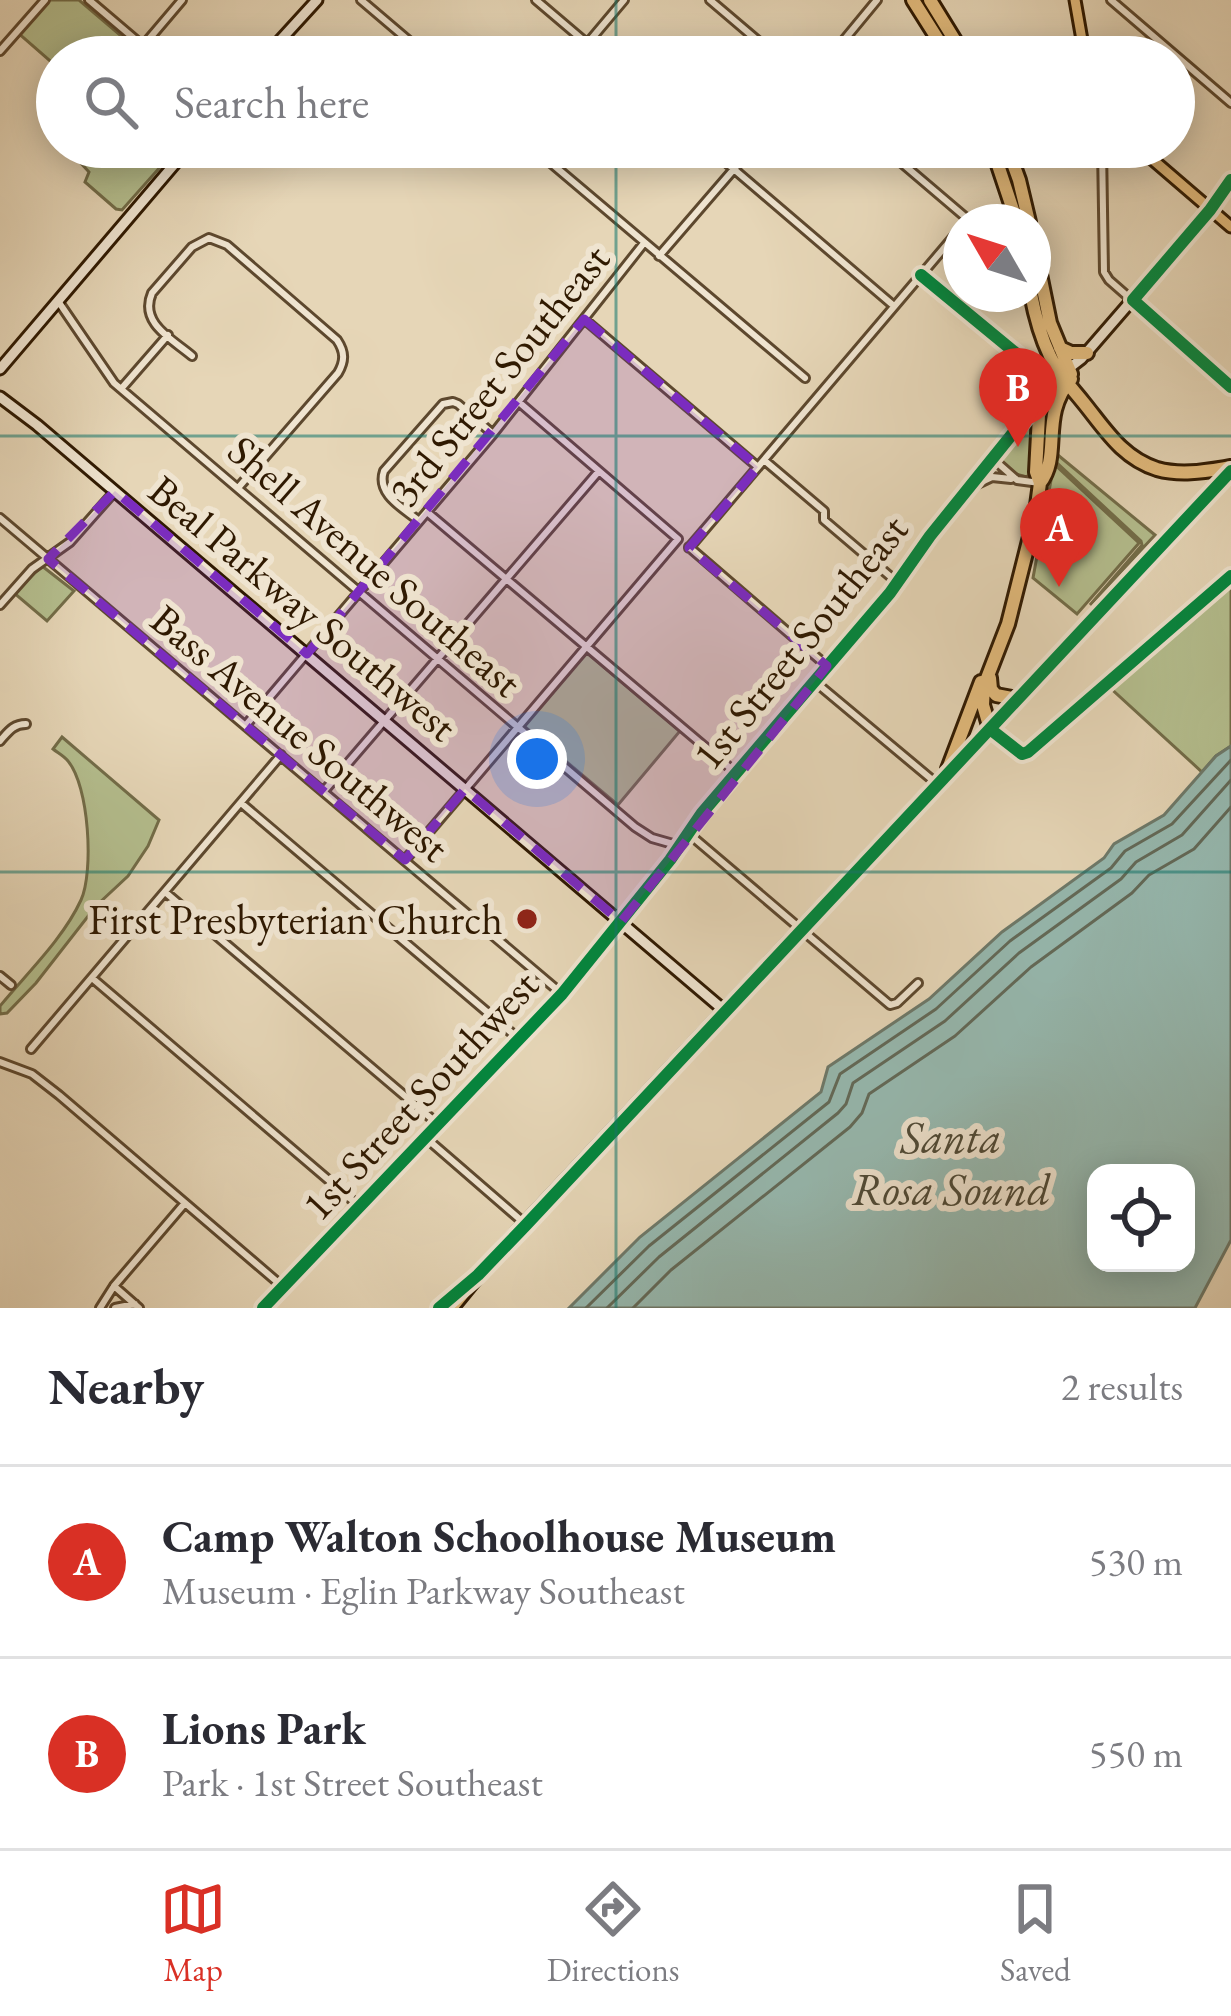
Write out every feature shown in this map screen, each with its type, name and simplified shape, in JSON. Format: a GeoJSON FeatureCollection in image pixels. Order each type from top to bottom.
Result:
{"type":"FeatureCollection","features":[{"type":"Feature","properties":{"kind":"highway"},"geometry":{"type":"LineString","coordinates":[[913,0],[936,36]]}},
{"type":"Feature","properties":{"kind":"highway"},"geometry":{"type":"LineString","coordinates":[[931,0],[952,36]]}},
{"type":"Feature","properties":{"kind":"highway"},"geometry":{"type":"LineString","coordinates":[[999,168],[1011,204]]}},
{"type":"Feature","properties":{"kind":"highway"},"geometry":{"type":"LineString","coordinates":[[1015,168],[1025,204]]}},
{"type":"Feature","properties":{"kind":"highway"},"geometry":{"type":"LineString","coordinates":[[1036,312],[1045,344],[1085,405],[1123,450],[1153,467],[1184,473],[1231,468]]}},
{"type":"Feature","properties":{"kind":"highway"},"geometry":{"type":"LineString","coordinates":[[1040,483],[1048,473],[1054,408],[1067,376],[1047,312]]}},
{"type":"Feature","properties":{"kind":"highway"},"geometry":{"type":"LineString","coordinates":[[1058,347],[1084,356]]}},
{"type":"Feature","properties":{"kind":"highway"},"geometry":{"type":"LineString","coordinates":[[990,729],[983,699],[988,672],[1008,624],[1036,513],[1039,415],[1046,397],[1067,376]]}},
{"type":"Feature","properties":{"kind":"highway"},"geometry":{"type":"LineString","coordinates":[[1054,408],[1065,402],[1085,405]]}},
{"type":"Feature","properties":{"kind":"highway"},"geometry":{"type":"LineString","coordinates":[[452,1308],[1231,468]]}},
{"type":"Feature","properties":{"kind":"highway"},"geometry":{"type":"LineString","coordinates":[[988,672],[994,693],[1017,699]]}},
{"type":"Feature","properties":{"kind":"highway"},"geometry":{"type":"LineString","coordinates":[[942,781],[976,687],[988,672]]}},
{"type":"Feature","properties":{"kind":"highway"},"geometry":{"type":"LineString","coordinates":[[439,1308],[478,1275]]}},
{"type":"Feature","properties":{"kind":"main road"},"geometry":{"type":"LineString","coordinates":[[285,36],[317,0]]}},
{"type":"Feature","properties":{"kind":"main road"},"geometry":{"type":"LineString","coordinates":[[1075,0],[1081,36]]}},
{"type":"Feature","properties":{"kind":"main road"},"geometry":{"type":"LineString","coordinates":[[0,369],[170,168]]}},
{"type":"Feature","properties":{"kind":"main road"},"geometry":{"type":"LineString","coordinates":[[1162,168],[1231,227]]}},
{"type":"Feature","properties":{"kind":"main road"},"geometry":{"type":"LineString","coordinates":[[1067,376],[1210,210]]}},
{"type":"Feature","properties":{"kind":"main road","name":"Beal Parkway Southwest"},"geometry":{"type":"LineString","coordinates":[[0,397],[726,1012]]}},
{"type":"Feature","properties":{"kind":"street"},"geometry":{"type":"LineString","coordinates":[[0,51],[45,0]]}},
{"type":"Feature","properties":{"kind":"street"},"geometry":{"type":"LineString","coordinates":[[89,0],[131,36]]}},
{"type":"Feature","properties":{"kind":"street"},"geometry":{"type":"LineString","coordinates":[[151,36],[182,0]]}},
{"type":"Feature","properties":{"kind":"street"},"geometry":{"type":"LineString","coordinates":[[361,0],[403,36]]}},
{"type":"Feature","properties":{"kind":"street"},"geometry":{"type":"LineString","coordinates":[[536,0],[578,36]]}},
{"type":"Feature","properties":{"kind":"street"},"geometry":{"type":"LineString","coordinates":[[594,36],[624,0]]}},
{"type":"Feature","properties":{"kind":"street"},"geometry":{"type":"LineString","coordinates":[[710,0],[752,36]]}},
{"type":"Feature","properties":{"kind":"street"},"geometry":{"type":"LineString","coordinates":[[847,36],[877,0]]}},
{"type":"Feature","properties":{"kind":"street"},"geometry":{"type":"LineString","coordinates":[[1112,0],[1153,36]]}},
{"type":"Feature","properties":{"kind":"street"},"geometry":{"type":"LineString","coordinates":[[1195,73],[1231,104]]}},
{"type":"Feature","properties":{"kind":"street"},"geometry":{"type":"LineString","coordinates":[[556,168],[805,378]]}},
{"type":"Feature","properties":{"kind":"street"},"geometry":{"type":"LineString","coordinates":[[906,168],[946,204]]}},
{"type":"Feature","properties":{"kind":"street"},"geometry":{"type":"LineString","coordinates":[[1100,168],[1104,268],[1109,280],[1231,387]]}},
{"type":"Feature","properties":{"kind":"street"},"geometry":{"type":"LineString","coordinates":[[734,169],[895,306]]}},
{"type":"Feature","properties":{"kind":"street","name":"3rd Street Southeast"},"geometry":{"type":"LineString","coordinates":[[659,256],[734,169]]}},
{"type":"Feature","properties":{"kind":"street"},"geometry":{"type":"LineString","coordinates":[[1210,210],[1231,180]]}},
{"type":"Feature","properties":{"kind":"street"},"geometry":{"type":"LineString","coordinates":[[192,356],[151,320],[149,298],[192,247],[215,238],[342,347],[344,358],[338,373],[238,488]]}},
{"type":"Feature","properties":{"kind":"street","name":"3rd Street Southeast"},"geometry":{"type":"LineString","coordinates":[[246,725],[493,434],[644,243]]}},
{"type":"Feature","properties":{"kind":"street"},"geometry":{"type":"LineString","coordinates":[[689,548],[943,250]]}},
{"type":"Feature","properties":{"kind":"street","name":"1st Street Southeast"},"geometry":{"type":"LineString","coordinates":[[620,922],[736,772],[898,583],[1034,406],[1035,369],[921,274]]}},
{"type":"Feature","properties":{"kind":"street","name":"Shell Avenue Southeast"},"geometry":{"type":"LineString","coordinates":[[58,301],[121,389],[635,827],[680,846]]}},
{"type":"Feature","properties":{"kind":"street"},"geometry":{"type":"LineString","coordinates":[[584,319],[824,511],[824,520],[898,583]]}},
{"type":"Feature","properties":{"kind":"street"},"geometry":{"type":"LineString","coordinates":[[121,389],[168,335]]}},
{"type":"Feature","properties":{"kind":"street"},"geometry":{"type":"LineString","coordinates":[[519,402],[827,666]]}},
{"type":"Feature","properties":{"kind":"street"},"geometry":{"type":"LineString","coordinates":[[419,521],[384,491],[384,471],[443,404],[458,404],[493,434]]}},
{"type":"Feature","properties":{"kind":"street"},"geometry":{"type":"LineString","coordinates":[[992,458],[1017,480]]}},
{"type":"Feature","properties":{"kind":"street"},"geometry":{"type":"LineString","coordinates":[[324,791],[599,471]]}},
{"type":"Feature","properties":{"kind":"street"},"geometry":{"type":"LineString","coordinates":[[970,488],[992,477],[1040,483]]}},
{"type":"Feature","properties":{"kind":"street"},"geometry":{"type":"LineString","coordinates":[[0,605],[25,575],[70,542],[115,491]]}},
{"type":"Feature","properties":{"kind":"street"},"geometry":{"type":"LineString","coordinates":[[427,512],[736,772]]}},
{"type":"Feature","properties":{"kind":"street","name":"Bass Avenue Southwest"},"geometry":{"type":"LineString","coordinates":[[0,518],[562,994]]}},
{"type":"Feature","properties":{"kind":"street"},"geometry":{"type":"LineString","coordinates":[[404,860],[678,539]]}},
{"type":"Feature","properties":{"kind":"street"},"geometry":{"type":"LineString","coordinates":[[990,729],[1016,751],[1028,752],[1231,575]]}},
{"type":"Feature","properties":{"kind":"street"},"geometry":{"type":"LineString","coordinates":[[814,681],[942,781]]}},
{"type":"Feature","properties":{"kind":"street"},"geometry":{"type":"LineString","coordinates":[[0,741],[10,729],[26,724]]}},
{"type":"Feature","properties":{"kind":"street"},"geometry":{"type":"LineString","coordinates":[[31,1049],[281,755]]}},
{"type":"Feature","properties":{"kind":"street"},"geometry":{"type":"LineString","coordinates":[[241,803],[520,1040]]}},
{"type":"Feature","properties":{"kind":"street"},"geometry":{"type":"LineString","coordinates":[[688,833],[890,1005],[918,983]]}},
{"type":"Feature","properties":{"kind":"street"},"geometry":{"type":"LineString","coordinates":[[165,892],[439,1125]]}},
{"type":"Feature","properties":{"kind":"street","name":"1st Street Southwest"},"geometry":{"type":"LineString","coordinates":[[263,1308],[520,1040],[620,922]]}},
{"type":"Feature","properties":{"kind":"street"},"geometry":{"type":"LineString","coordinates":[[0,976],[11,985]]}},
{"type":"Feature","properties":{"kind":"street"},"geometry":{"type":"LineString","coordinates":[[92,978],[360,1207]]}},
{"type":"Feature","properties":{"kind":"street"},"geometry":{"type":"LineString","coordinates":[[0,1062],[32,1074],[283,1287]]}},
{"type":"Feature","properties":{"kind":"street"},"geometry":{"type":"LineString","coordinates":[[426,1138],[526,1225]]}},
{"type":"Feature","properties":{"kind":"street"},"geometry":{"type":"LineString","coordinates":[[100,1308],[185,1203]]}},
{"type":"Feature","properties":{"kind":"street"},"geometry":{"type":"LineString","coordinates":[[114,1286],[137,1306]]}},
{"type":"Feature","properties":{"kind":"street"},"geometry":{"type":"LineString","coordinates":[[115,1308],[137,1306]]}},
{"type":"Feature","properties":{"kind":"highlighted area"},"geometry":{"type":"Polygon","coordinates":[[[584,319],[758,467],[689,548],[827,666],[621,922],[465,789],[405,860],[48,559],[115,491],[307,654],[584,319]]]}},
{"type":"Feature","properties":{"kind":"green space"},"geometry":{"type":"Polygon","coordinates":[[[49,0],[79,0],[121,36],[36,36],[36,49],[18,33],[49,0]]]}},
{"type":"Feature","properties":{"kind":"green space"},"geometry":{"type":"Polygon","coordinates":[[[85,168],[159,168],[122,210],[85,182],[89,172],[85,168]]]}},
{"type":"Feature","properties":{"kind":"green space"},"geometry":{"type":"Polygon","coordinates":[[[1035,408],[1032,473],[1026,477],[1010,472],[996,458],[1035,408]]]}},
{"type":"Feature","properties":{"kind":"green space"},"geometry":{"type":"Polygon","coordinates":[[[1053,451],[1155,535],[1090,605],[1142,545],[1053,463],[1053,451]]]}},
{"type":"Feature","properties":{"kind":"green space"},"geometry":{"type":"Polygon","coordinates":[[[1054,464],[1139,543],[1077,614],[1033,578],[1054,464]]]}},
{"type":"Feature","properties":{"kind":"green space"},"geometry":{"type":"Polygon","coordinates":[[[42,566],[74,591],[47,621],[14,593],[42,566]]]}},
{"type":"Feature","properties":{"kind":"green space"},"geometry":{"type":"Polygon","coordinates":[[[1231,576],[1231,746],[1202,772],[1106,684],[1231,576]]]}},
{"type":"Feature","properties":{"kind":"green space"},"geometry":{"type":"Polygon","coordinates":[[[586,652],[680,731],[618,805],[524,726],[586,652]]]}},
{"type":"Feature","properties":{"kind":"green space"},"geometry":{"type":"Polygon","coordinates":[[[62,737],[159,820],[128,876],[96,906],[36,983],[7,1013],[0,1014],[0,1006],[65,928],[85,887],[85,808],[75,773],[53,749],[62,737]]]}},
{"type":"Feature","properties":{"kind":"water","name":"Santa Rosa Sound"},"geometry":{"type":"Polygon","coordinates":[[[1231,746],[1231,1240],[1195,1308],[569,1308],[640,1237],[821,1092],[828,1067],[929,999],[1002,932],[1104,858],[1114,844],[1164,815],[1216,756],[1231,746]]]}},
{"type":"Feature","properties":{"kind":"cycle path"},"geometry":{"type":"LineString","coordinates":[[1231,180],[1133,300],[1231,387]]}},
{"type":"Feature","properties":{"kind":"cycle path"},"geometry":{"type":"LineString","coordinates":[[263,1308],[562,994],[702,813],[890,593],[1030,412],[1035,369],[921,275]]}},
{"type":"Feature","properties":{"kind":"cycle path"},"geometry":{"type":"LineString","coordinates":[[439,1308],[526,1225],[1231,471]]}},
{"type":"Feature","properties":{"kind":"cycle path"},"geometry":{"type":"LineString","coordinates":[[990,729],[1022,754],[1028,752],[1231,576]]}},
{"type":"Feature","properties":{"kind":"place","name":"Lions Park"},"geometry":{"type":"Point","coordinates":[1018,447]}},
{"type":"Feature","properties":{"kind":"place","name":"Camp Walton Schoolhouse Museum"},"geometry":{"type":"Point","coordinates":[1059,587]}},
{"type":"Feature","properties":{"kind":"place","name":"First Presbyterian Church"},"geometry":{"type":"Point","coordinates":[527,919]}}]}
